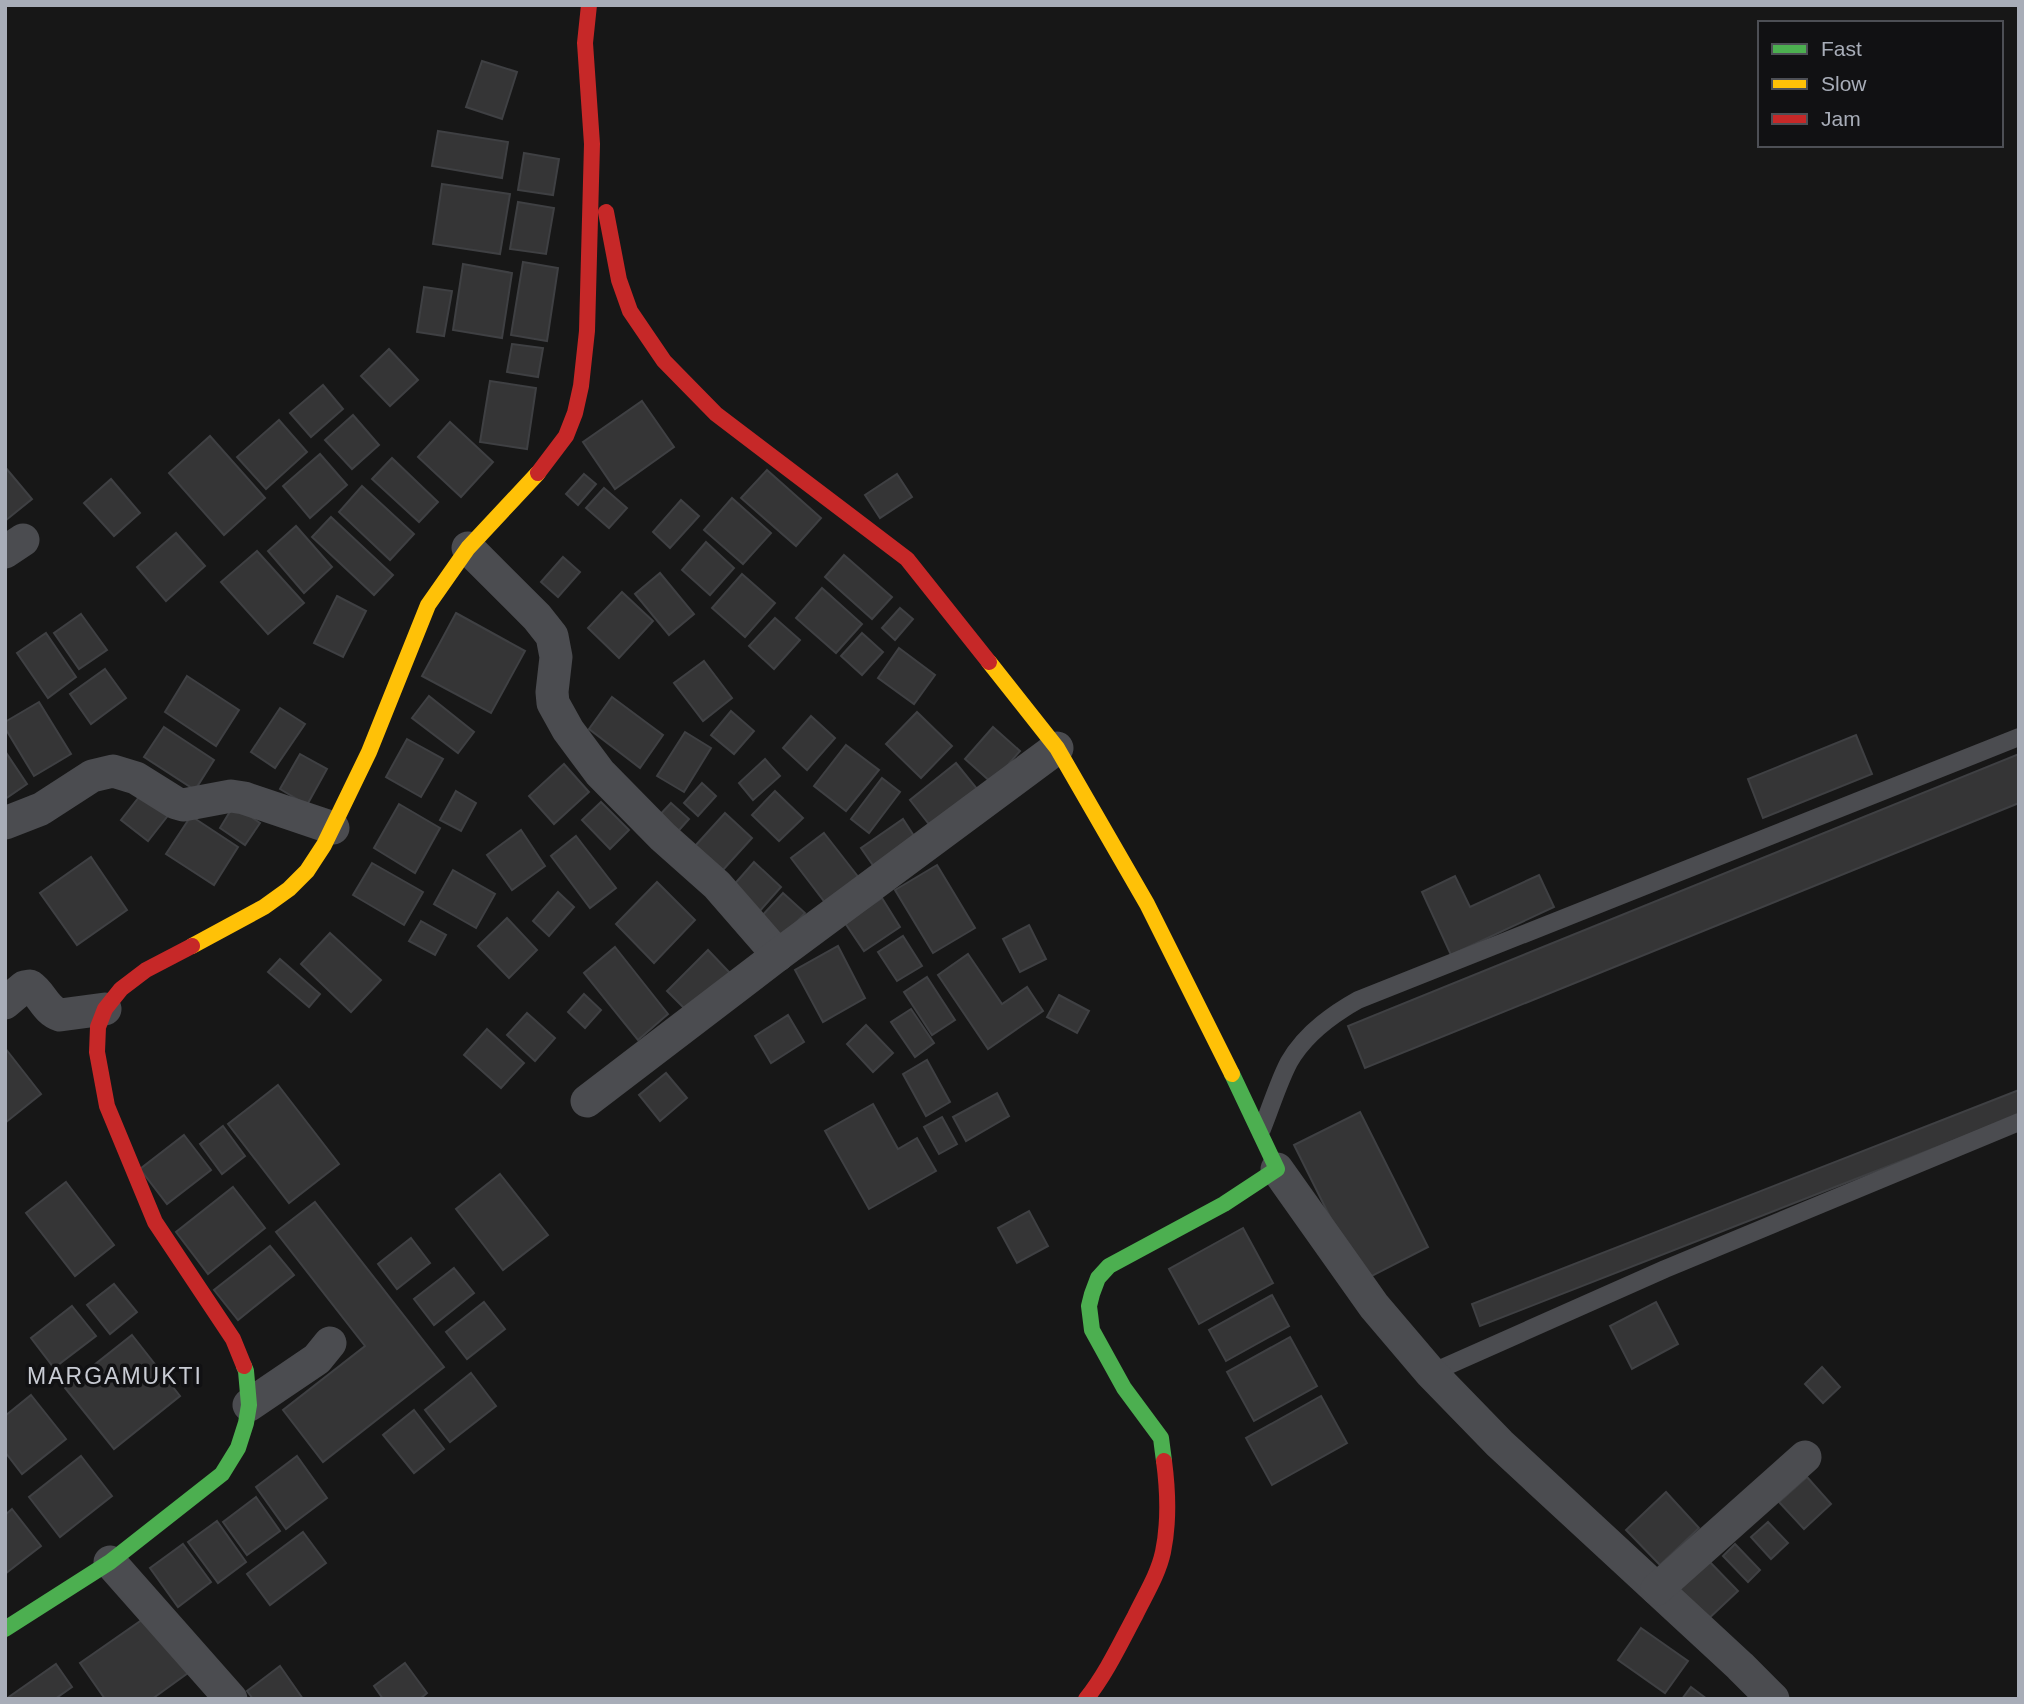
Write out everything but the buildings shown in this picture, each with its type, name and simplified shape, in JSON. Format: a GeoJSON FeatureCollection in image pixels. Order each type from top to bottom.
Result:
{"type":"FeatureCollection","features":[{"type":"Feature","properties":{"kind":"street"},"geometry":{"type":"LineString","coordinates":[[5,1629],[110,1562],[222,1474],[237,1448],[246,1423],[246,1371],[233,1339],[155,1222],[107,1106],[97,1052],[98,1027],[106,1009],[121,989],[146,970],[264,907],[289,890],[307,871],[333,828],[369,752],[428,605],[468,548],[547,464],[566,436],[581,386],[587,331],[592,144],[585,43],[589,5]]}},
{"type":"Feature","properties":{"kind":"street"},"geometry":{"type":"LineString","coordinates":[[592,144],[619,280],[630,312],[664,360],[716,414],[907,559],[1057,748],[1147,904],[1277,1168],[1374,1306],[1431,1373],[1500,1444],[1773,1699]]}},
{"type":"Feature","properties":{"kind":"street"},"geometry":{"type":"LineString","coordinates":[[468,548],[537,617],[552,636],[556,657],[553,703],[563,722],[600,773],[717,885],[778,955]]}},
{"type":"Feature","properties":{"kind":"street"},"geometry":{"type":"LineString","coordinates":[[587,1101],[1057,748]]}},
{"type":"Feature","properties":{"kind":"street"},"geometry":{"type":"LineString","coordinates":[[5,823],[41,809],[92,776],[113,771],[136,778],[183,805],[231,796],[333,828]]}},
{"type":"Feature","properties":{"kind":"street"},"geometry":{"type":"LineString","coordinates":[[5,1003],[24,986],[30,986],[53,1013],[106,1009]]}},
{"type":"Feature","properties":{"kind":"street"},"geometry":{"type":"LineString","coordinates":[[1086,1699],[1116,1653],[1156,1575],[1163,1552],[1167,1481],[1161,1438],[1124,1388],[1092,1330],[1089,1306],[1094,1287],[1104,1269],[1224,1204],[1277,1168]]}},
{"type":"Feature","properties":{"kind":"street"},"geometry":{"type":"LineString","coordinates":[[248,1405],[317,1359],[330,1343]]}},
{"type":"Feature","properties":{"kind":"street"},"geometry":{"type":"LineString","coordinates":[[1657,1589],[1805,1457]]}},
{"type":"Feature","properties":{"kind":"street"},"geometry":{"type":"LineString","coordinates":[[110,1562],[231,1699]]}},
{"type":"Feature","properties":{"kind":"lane"},"geometry":{"type":"LineString","coordinates":[[1261,1132],[1289,1062],[1311,1034],[1337,1012],[1358,1000],[2019,737]]}},
{"type":"Feature","properties":{"kind":"lane"},"geometry":{"type":"LineString","coordinates":[[1431,1373],[1665,1269],[2019,1122]]}},
{"type":"Feature","properties":{"kind":"traffic: fast"},"geometry":{"type":"LineString","coordinates":[[1164,1461],[1161,1438],[1124,1388],[1092,1330],[1089,1306],[1098,1278],[1109,1266],[1224,1204],[1277,1169],[1232,1074]]}},
{"type":"Feature","properties":{"kind":"traffic: fast"},"geometry":{"type":"LineString","coordinates":[[5,1629],[110,1562],[222,1474],[238,1448],[246,1423],[249,1405],[244,1366]]}},
{"type":"Feature","properties":{"kind":"traffic: slow"},"geometry":{"type":"LineString","coordinates":[[192,946],[264,907],[289,889],[307,871],[324,845],[369,752],[428,605],[468,548],[538,473]]}},
{"type":"Feature","properties":{"kind":"traffic: slow"},"geometry":{"type":"LineString","coordinates":[[989,662],[1057,748],[1147,904],[1232,1074]]}},
{"type":"Feature","properties":{"kind":"traffic: jam"},"geometry":{"type":"LineString","coordinates":[[538,473],[566,436],[575,413],[587,331],[592,144],[585,43],[589,5]]}},
{"type":"Feature","properties":{"kind":"traffic: jam"},"geometry":{"type":"LineString","coordinates":[[606,212],[619,280],[630,311],[664,361],[716,414],[907,559],[989,662]]}},
{"type":"Feature","properties":{"kind":"traffic: jam"},"geometry":{"type":"LineString","coordinates":[[192,946],[146,970],[121,989],[105,1009],[98,1027],[97,1052],[107,1106],[155,1222],[233,1339],[244,1366]]}},
{"type":"Feature","properties":{"kind":"traffic: jam"},"geometry":{"type":"LineString","coordinates":[[1086,1699],[1118,1648],[1161,1560],[1167,1518],[1164,1461]]}},
{"type":"Feature","properties":{"kind":"district","name":"MARGAMUKTI"},"geometry":{"type":"Point","coordinates":[115,1376]}}]}
